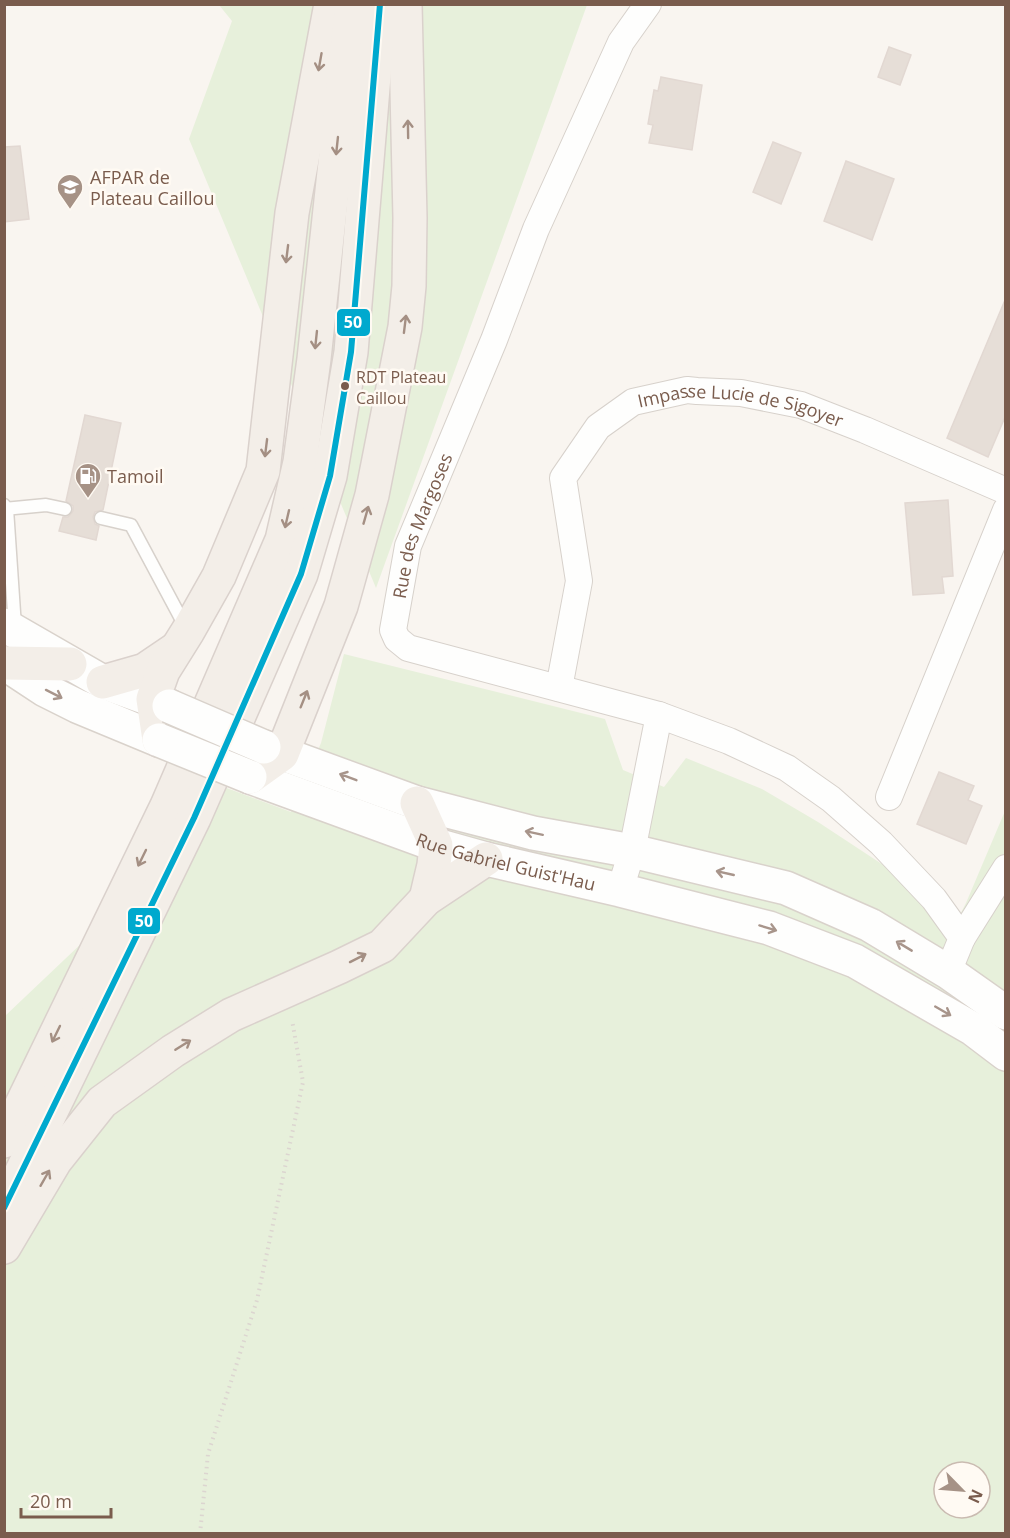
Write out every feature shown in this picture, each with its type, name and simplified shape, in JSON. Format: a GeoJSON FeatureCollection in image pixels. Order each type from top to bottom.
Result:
{"type":"FeatureCollection","features":[{"type":"Feature","properties":{"kind":"main road"},"geometry":{"type":"LineString","coordinates":[[159,740],[163,671],[183,640],[231,550],[263,471],[292,213],[331,4]]}},
{"type":"Feature","properties":{"kind":"main road"},"geometry":{"type":"LineString","coordinates":[[4,1141],[167,806],[282,540],[300,462],[314,359],[352,4]]}},
{"type":"Feature","properties":{"kind":"main road"},"geometry":{"type":"LineString","coordinates":[[4,1208],[194,818],[302,574],[330,476],[351,352],[380,4]]}},
{"type":"Feature","properties":{"kind":"main road"},"geometry":{"type":"LineString","coordinates":[[250,777],[273,750],[341,606],[372,495],[405,327],[409,286],[410,218],[405,4]]}},
{"type":"Feature","properties":{"kind":"main road"},"geometry":{"type":"LineString","coordinates":[[10,628],[103,682],[161,703],[273,750]]}},
{"type":"Feature","properties":{"kind":"main road"},"geometry":{"type":"LineString","coordinates":[[103,682],[145,670],[183,640]]}},
{"type":"Feature","properties":{"kind":"main road"},"geometry":{"type":"LineString","coordinates":[[4,663],[70,664]]}},
{"type":"Feature","properties":{"kind":"main road","name":"Rue Gabriel Guist'Hau"},"geometry":{"type":"LineString","coordinates":[[4,663],[45,690],[77,706],[250,777],[436,845],[769,928],[855,961],[973,1029],[1005,1054]]}},
{"type":"Feature","properties":{"kind":"main road","name":"Rue Gabriel Guist'Hau"},"geometry":{"type":"LineString","coordinates":[[273,750],[417,803],[533,833],[632,852],[786,888],[870,925],[948,972],[1005,1013]]}},
{"type":"Feature","properties":{"kind":"main road"},"geometry":{"type":"LineString","coordinates":[[417,803],[436,845],[426,899]]}},
{"type":"Feature","properties":{"kind":"main road"},"geometry":{"type":"LineString","coordinates":[[4,1247],[55,1161],[102,1102],[173,1051],[231,1016],[382,946],[426,899],[486,859]]}},
{"type":"Feature","properties":{"kind":"street","name":"Rue des Margoses"},"geometry":{"type":"LineString","coordinates":[[648,4],[621,42],[536,229],[494,340],[408,546],[393,630],[397,639],[408,648],[659,715],[729,741],[787,768],[831,799],[881,843],[927,891],[962,938]]}},
{"type":"Feature","properties":{"kind":"street","name":"Impasse Lucie de Sigoyer"},"geometry":{"type":"LineString","coordinates":[[559,688],[579,581],[563,478],[598,427],[633,402],[687,390],[741,393],[801,405],[865,430],[1005,491]]}},
{"type":"Feature","properties":{"kind":"street"},"geometry":{"type":"LineString","coordinates":[[889,797],[1005,510]]}},
{"type":"Feature","properties":{"kind":"street"},"geometry":{"type":"LineString","coordinates":[[620,890],[632,852],[659,715]]}},
{"type":"Feature","properties":{"kind":"street"},"geometry":{"type":"LineString","coordinates":[[948,972],[962,938],[1005,868]]}},
{"type":"Feature","properties":{"kind":"lane"},"geometry":{"type":"LineString","coordinates":[[10,628],[5,508],[46,505],[65,509]]}},
{"type":"Feature","properties":{"kind":"lane"},"geometry":{"type":"LineString","coordinates":[[101,518],[131,525],[183,640]]}},
{"type":"Feature","properties":{"kind":"path"},"geometry":{"type":"LineString","coordinates":[[200,1533],[208,1454],[257,1300],[303,1082],[287,990]]}},
{"type":"Feature","properties":{"kind":"green space"},"geometry":{"type":"Polygon","coordinates":[[[219,5],[587,5],[376,588],[189,139],[232,21],[219,5]]]}},
{"type":"Feature","properties":{"kind":"green space"},"geometry":{"type":"Polygon","coordinates":[[[344,654],[605,719],[623,770],[664,787],[686,758],[762,789],[818,822],[900,876],[948,938],[966,903],[1005,811],[1005,1533],[5,1534],[5,1016],[84,941],[224,787],[291,812],[321,743],[344,654]]]}},
{"type":"Feature","properties":{"kind":"building"},"geometry":{"type":"Polygon","coordinates":[[[889,47],[911,55],[900,85],[878,77],[889,47]]]}},
{"type":"Feature","properties":{"kind":"building"},"geometry":{"type":"Polygon","coordinates":[[[661,77],[702,85],[692,150],[649,143],[653,125],[648,124],[654,90],[658,91],[661,77]]]}},
{"type":"Feature","properties":{"kind":"building"},"geometry":{"type":"Polygon","coordinates":[[[773,142],[801,153],[781,204],[753,192],[773,142]]]}},
{"type":"Feature","properties":{"kind":"building"},"geometry":{"type":"Polygon","coordinates":[[[20,146],[29,219],[4,222],[4,147],[20,146]]]}},
{"type":"Feature","properties":{"kind":"building"},"geometry":{"type":"Polygon","coordinates":[[[846,161],[894,179],[872,240],[824,221],[846,161]]]}},
{"type":"Feature","properties":{"kind":"building"},"geometry":{"type":"Polygon","coordinates":[[[1005,300],[1005,417],[988,457],[947,438],[1005,300]]]}},
{"type":"Feature","properties":{"kind":"building"},"geometry":{"type":"Polygon","coordinates":[[[85,415],[121,423],[103,510],[95,512],[93,517],[95,524],[99,526],[96,540],[59,531],[63,517],[68,517],[73,511],[73,506],[66,501],[85,415]]]}},
{"type":"Feature","properties":{"kind":"building"},"geometry":{"type":"Polygon","coordinates":[[[948,500],[953,576],[942,577],[944,593],[913,595],[905,503],[948,500]]]}},
{"type":"Feature","properties":{"kind":"building"},"geometry":{"type":"Polygon","coordinates":[[[939,772],[974,786],[968,800],[982,806],[966,844],[917,824],[939,772]]]}},
{"type":"Feature","properties":{"kind":"transit line","name":"50"},"geometry":{"type":"LineString","coordinates":[[4,1208],[194,818],[301,574],[330,476],[351,352],[380,4]]}},
{"type":"Feature","properties":{"kind":"place","name":"AFPAR de Plateau Caillou"},"geometry":{"type":"Point","coordinates":[70,210]}},
{"type":"Feature","properties":{"kind":"place","name":"RDT Plateau Caillou"},"geometry":{"type":"Point","coordinates":[345,386]}},
{"type":"Feature","properties":{"kind":"place","name":"Tamoil"},"geometry":{"type":"Point","coordinates":[88,499]}}]}
